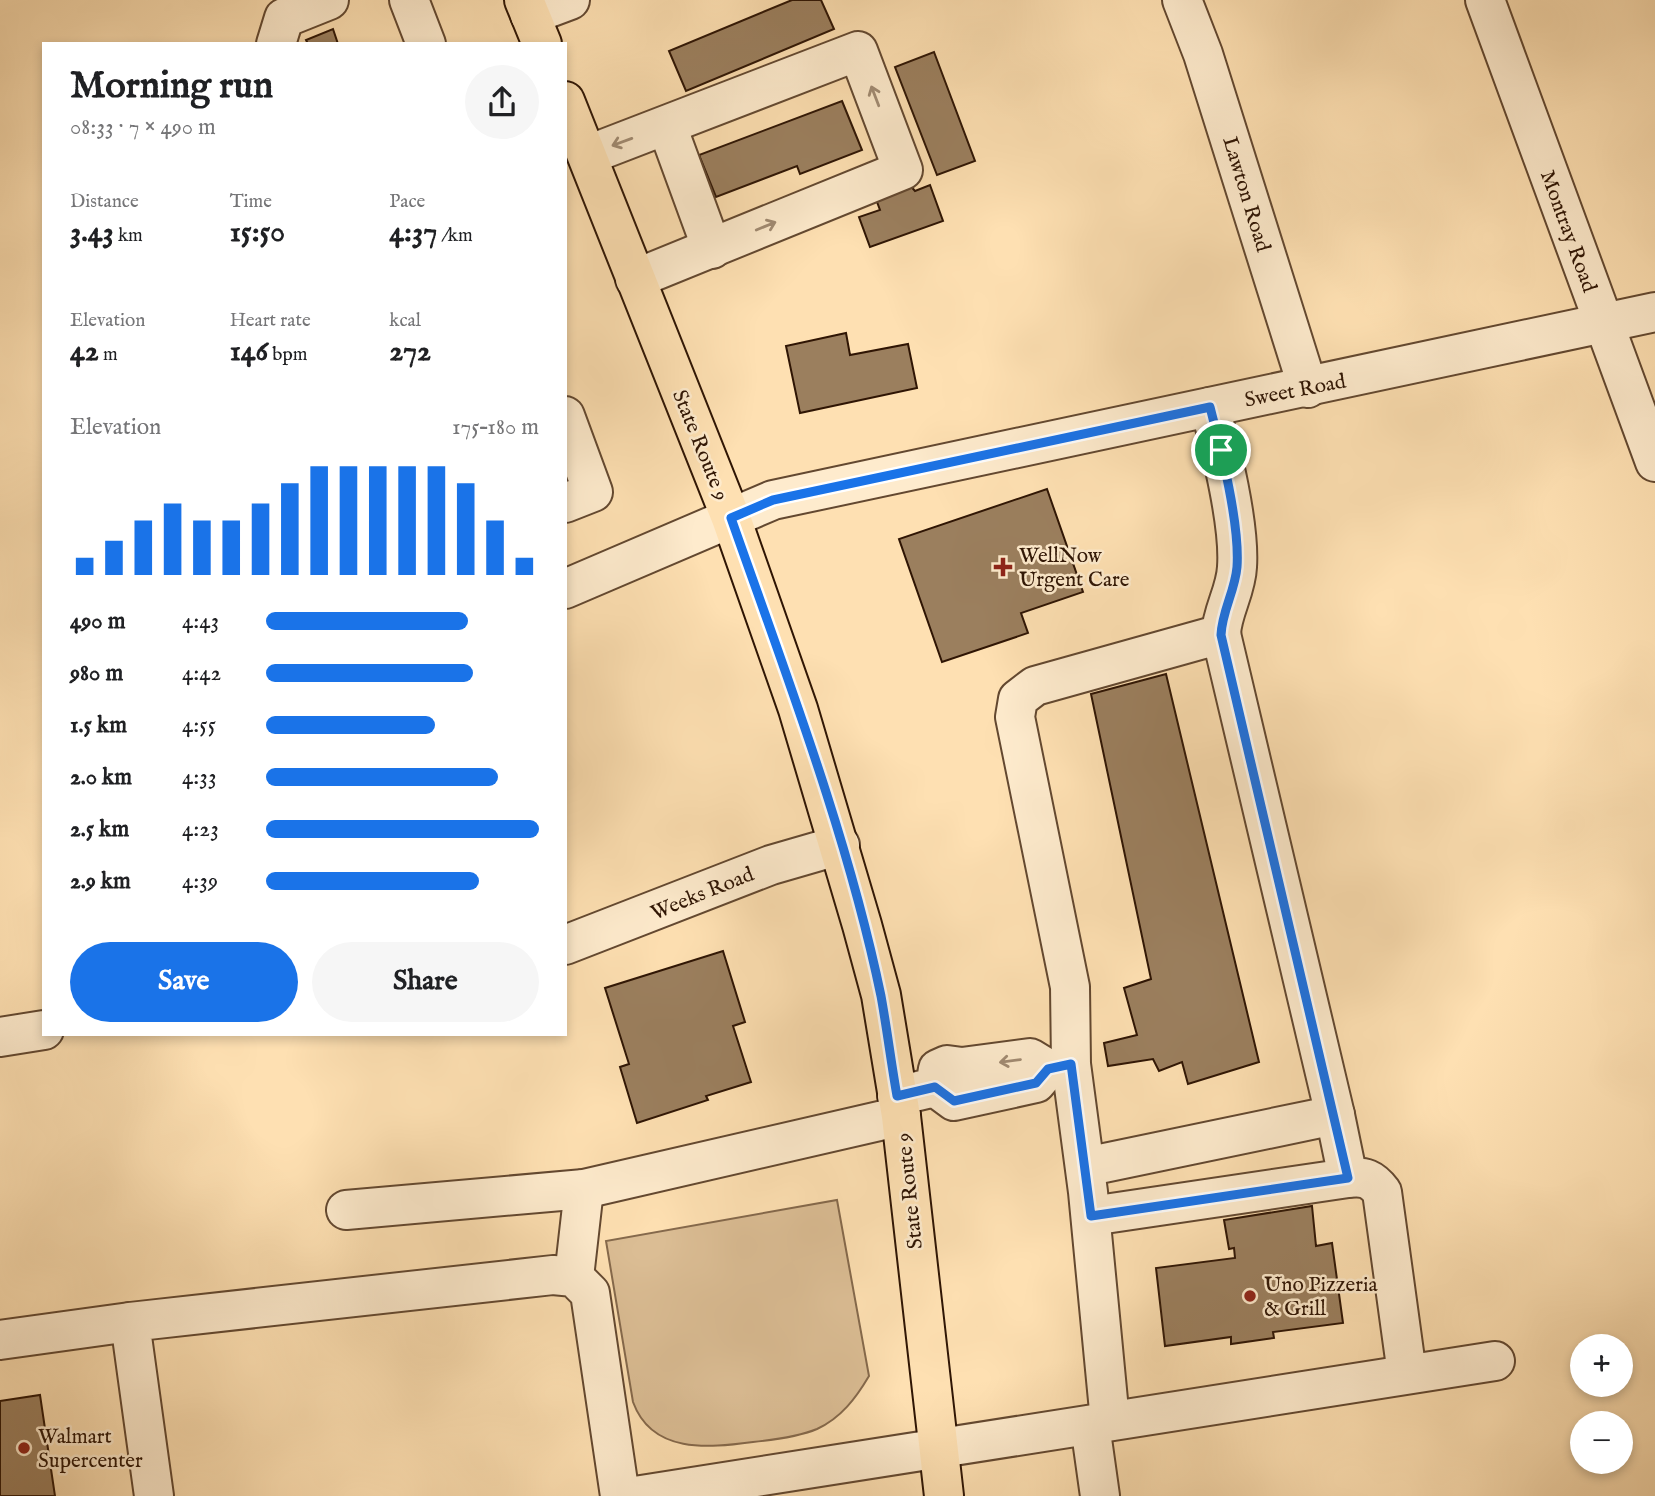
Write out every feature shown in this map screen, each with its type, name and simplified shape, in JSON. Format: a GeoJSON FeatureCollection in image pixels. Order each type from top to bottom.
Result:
{"type":"FeatureCollection","features":[{"type":"Feature","properties":{"kind":"main road","name":"State Route 9"},"geometry":{"type":"LineString","coordinates":[[567,106],[731,518],[798,709],[840,845],[881,995],[899,1106],[944,1496]]}},
{"type":"Feature","properties":{"kind":"street"},"geometry":{"type":"LineString","coordinates":[[277,42],[284,18],[329,0]]}},
{"type":"Feature","properties":{"kind":"street"},"geometry":{"type":"LineString","coordinates":[[410,0],[425,42]]}},
{"type":"Feature","properties":{"kind":"street"},"geometry":{"type":"LineString","coordinates":[[532,20],[570,0]]}},
{"type":"Feature","properties":{"kind":"street","name":"Lawton Road"},"geometry":{"type":"LineString","coordinates":[[1182,0],[1203,54],[1308,388]]}},
{"type":"Feature","properties":{"kind":"street","name":"Montray Road"},"geometry":{"type":"LineString","coordinates":[[1485,0],[1655,462]]}},
{"type":"Feature","properties":{"kind":"street"},"geometry":{"type":"LineString","coordinates":[[588,155],[858,51],[899,158],[903,170],[635,279]]}},
{"type":"Feature","properties":{"kind":"street"},"geometry":{"type":"LineString","coordinates":[[667,126],[712,249]]}},
{"type":"Feature","properties":{"kind":"street","name":"Sweet Road"},"geometry":{"type":"LineString","coordinates":[[567,588],[773,500],[1655,312]]}},
{"type":"Feature","properties":{"kind":"street"},"geometry":{"type":"LineString","coordinates":[[1210,407],[1221,450],[1237,564],[1235,588],[1221,621],[1221,635],[1348,1178]]}},
{"type":"Feature","properties":{"kind":"street"},"geometry":{"type":"LineString","coordinates":[[567,421],[593,492],[567,502]]}},
{"type":"Feature","properties":{"kind":"street"},"geometry":{"type":"LineString","coordinates":[[1100,1496],[1100,1423],[1091,1216],[1085,1167],[1059,1067],[1070,987],[1015,717],[1018,699],[1035,687],[1221,635]]}},
{"type":"Feature","properties":{"kind":"street","name":"Weeks Road"},"geometry":{"type":"LineString","coordinates":[[567,944],[771,865],[840,845]]}},
{"type":"Feature","properties":{"kind":"street"},"geometry":{"type":"LineString","coordinates":[[0,1037],[42,1030]]}},
{"type":"Feature","properties":{"kind":"street"},"geometry":{"type":"LineString","coordinates":[[346,1210],[584,1189],[899,1106],[935,1087],[954,1101],[1036,1083],[1059,1067]]}},
{"type":"Feature","properties":{"kind":"street"},"geometry":{"type":"LineString","coordinates":[[1085,1167],[1335,1115]]}},
{"type":"Feature","properties":{"kind":"street"},"geometry":{"type":"LineString","coordinates":[[1091,1216],[1360,1176],[1373,1180],[1382,1192],[1407,1374]]}},
{"type":"Feature","properties":{"kind":"street"},"geometry":{"type":"LineString","coordinates":[[574,1278],[584,1189]]}},
{"type":"Feature","properties":{"kind":"street"},"geometry":{"type":"LineString","coordinates":[[0,1340],[130,1322],[553,1275],[574,1278],[590,1293],[620,1496]]}},
{"type":"Feature","properties":{"kind":"street"},"geometry":{"type":"LineString","coordinates":[[130,1322],[154,1496]]}},
{"type":"Feature","properties":{"kind":"street"},"geometry":{"type":"LineString","coordinates":[[635,1496],[1495,1361]]}},
{"type":"Feature","properties":{"kind":"shaded area"},"geometry":{"type":"Polygon","coordinates":[[[837,1200],[869,1376],[853,1400],[841,1413],[817,1429],[777,1439],[700,1446],[667,1439],[653,1431],[642,1419],[633,1402],[606,1241],[837,1200]]]}},
{"type":"Feature","properties":{"kind":"building"},"geometry":{"type":"Polygon","coordinates":[[[792,0],[821,0],[834,29],[686,91],[669,51],[792,0]]]}},
{"type":"Feature","properties":{"kind":"building"},"geometry":{"type":"Polygon","coordinates":[[[333,29],[337,42],[307,42],[306,40],[333,29]]]}},
{"type":"Feature","properties":{"kind":"building"},"geometry":{"type":"Polygon","coordinates":[[[934,52],[975,161],[937,175],[895,67],[934,52]]]}},
{"type":"Feature","properties":{"kind":"building"},"geometry":{"type":"Polygon","coordinates":[[[842,101],[862,150],[800,174],[797,166],[716,197],[699,155],[842,101]]]}},
{"type":"Feature","properties":{"kind":"building"},"geometry":{"type":"Polygon","coordinates":[[[908,183],[915,191],[930,185],[943,221],[870,247],[859,217],[880,210],[874,194],[908,183]]]}},
{"type":"Feature","properties":{"kind":"building"},"geometry":{"type":"Polygon","coordinates":[[[846,333],[850,355],[908,344],[917,388],[800,413],[786,346],[846,333]]]}},
{"type":"Feature","properties":{"kind":"building"},"geometry":{"type":"Polygon","coordinates":[[[1047,489],[1083,592],[1021,613],[1028,633],[942,662],[899,539],[1047,489]]]}},
{"type":"Feature","properties":{"kind":"building"},"geometry":{"type":"Polygon","coordinates":[[[1166,674],[1259,1062],[1188,1084],[1182,1062],[1159,1071],[1153,1059],[1108,1066],[1104,1043],[1137,1035],[1124,988],[1151,979],[1091,694],[1166,674]]]}},
{"type":"Feature","properties":{"kind":"building"},"geometry":{"type":"Polygon","coordinates":[[[723,951],[745,1022],[733,1026],[751,1082],[706,1096],[708,1100],[637,1123],[620,1067],[629,1064],[605,988],[723,951]]]}},
{"type":"Feature","properties":{"kind":"building","name":"Uno Pizzeria & Grill"},"geometry":{"type":"Polygon","coordinates":[[[1312,1206],[1316,1246],[1332,1243],[1343,1323],[1273,1332],[1274,1338],[1231,1344],[1231,1337],[1165,1346],[1156,1268],[1235,1258],[1234,1248],[1229,1249],[1224,1220],[1312,1206]]]}},
{"type":"Feature","properties":{"kind":"building","name":"Walmart Supercenter"},"geometry":{"type":"Polygon","coordinates":[[[40,1395],[55,1496],[0,1496],[0,1401],[40,1395]]]}},
{"type":"Feature","properties":{"kind":"place","name":"WellNow Urgent Care"},"geometry":{"type":"Point","coordinates":[1003,567]}},
{"type":"Feature","properties":{"kind":"place","name":"Uno Pizzeria & Grill"},"geometry":{"type":"Point","coordinates":[1250,1296]}},
{"type":"Feature","properties":{"kind":"place","name":"Walmart Supercenter"},"geometry":{"type":"Point","coordinates":[24,1448]}},
{"type":"Feature","properties":{"kind":"route"},"geometry":{"type":"LineString","coordinates":[[1210,407],[1221,450],[1237,564],[1235,588],[1221,621],[1221,635],[1348,1178],[1091,1216],[1071,1064],[1048,1069],[1036,1083],[954,1101],[935,1087],[897,1096],[881,995],[840,845],[798,709],[731,518],[773,500],[1210,407]]}}]}
